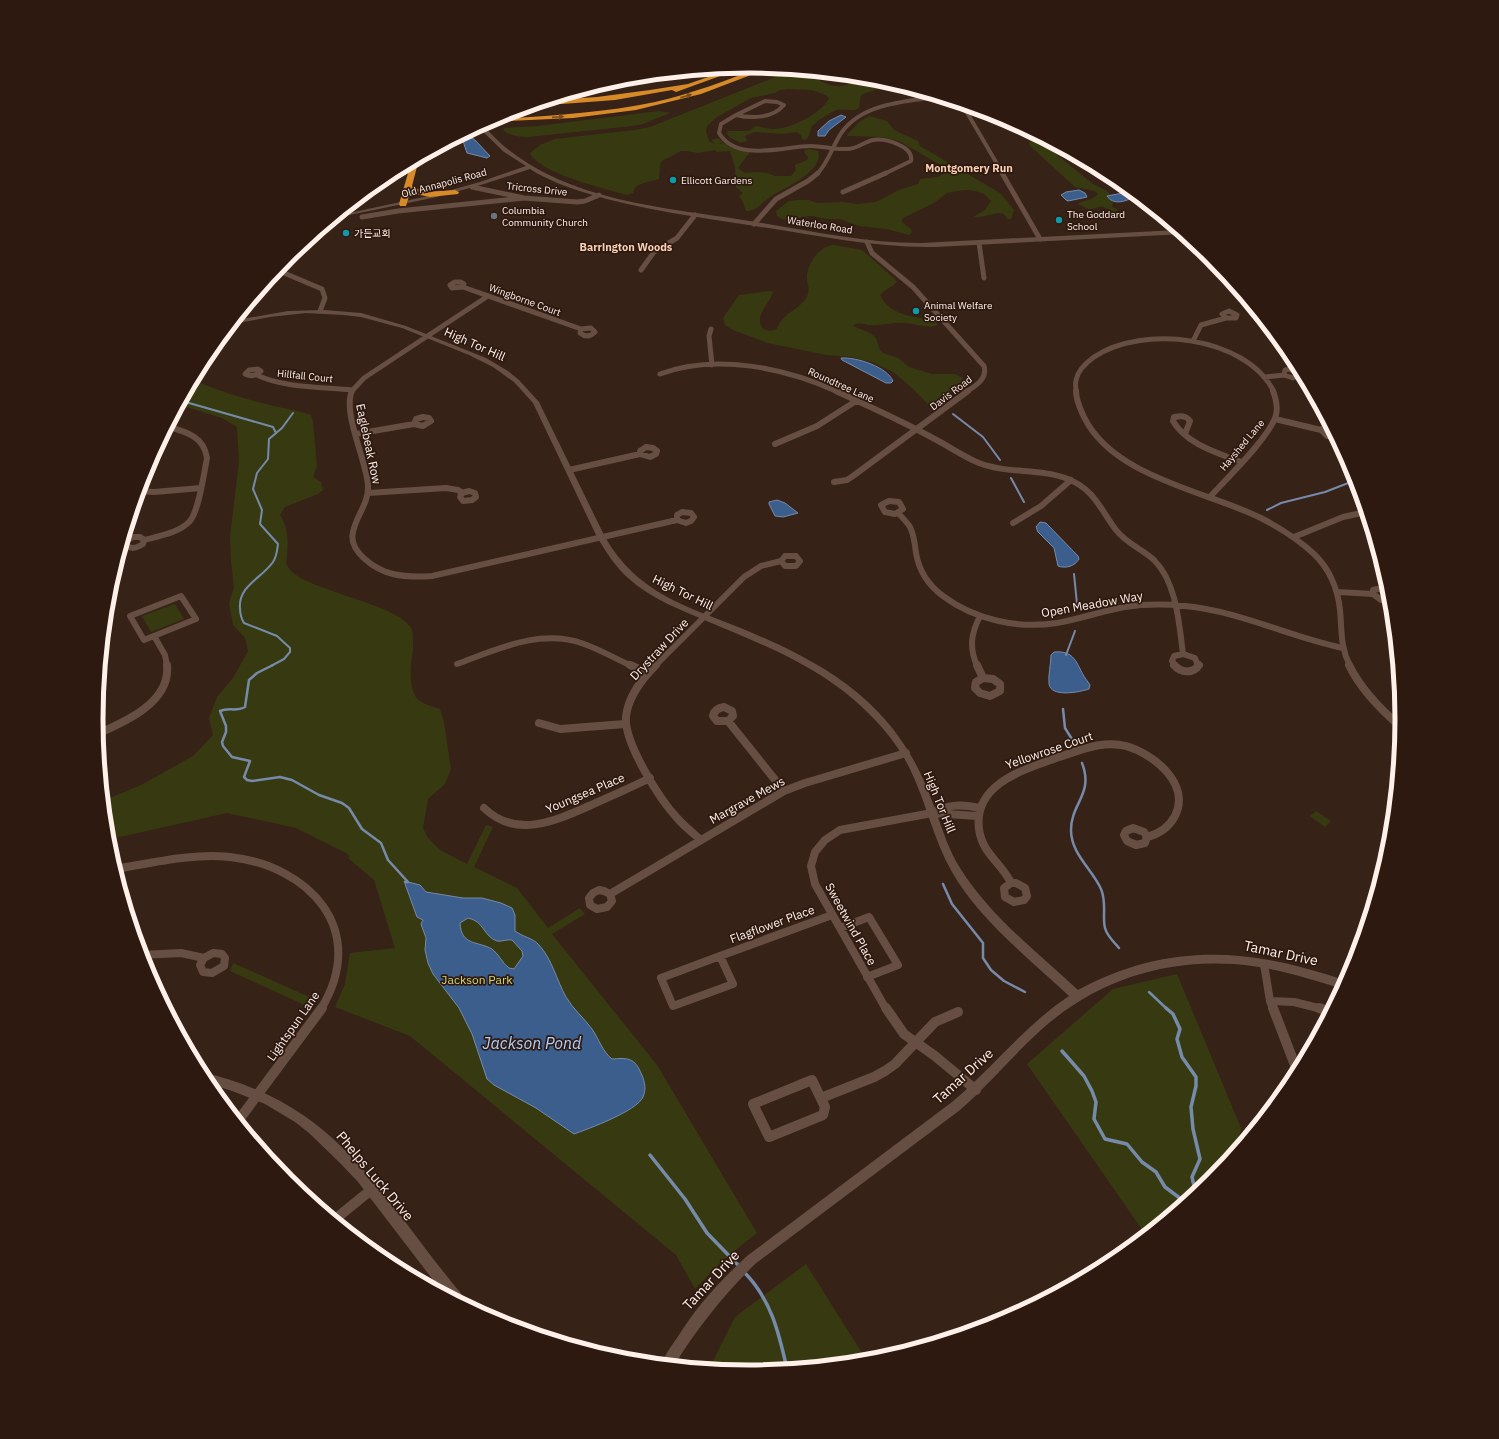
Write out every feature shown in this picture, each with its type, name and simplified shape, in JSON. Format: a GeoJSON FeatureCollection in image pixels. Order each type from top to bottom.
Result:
{"type":"FeatureCollection","features":[{"type":"Feature","properties":{"kind":"highway"},"geometry":{"type":"LineString","coordinates":[[504,121],[592,114],[655,104],[697,93],[752,73]]}},
{"type":"Feature","properties":{"kind":"highway"},"geometry":{"type":"LineString","coordinates":[[561,101],[609,99],[651,93],[688,84],[717,74]]}},
{"type":"Feature","properties":{"kind":"highway"},"geometry":{"type":"LineString","coordinates":[[532,111],[578,108],[626,102],[685,88],[724,74]]}},
{"type":"Feature","properties":{"kind":"highway"},"geometry":{"type":"LineString","coordinates":[[403,204],[414,167]]}},
{"type":"Feature","properties":{"kind":"highway"},"geometry":{"type":"LineString","coordinates":[[393,206],[404,173]]}},
{"type":"Feature","properties":{"kind":"highway"},"geometry":{"type":"LineString","coordinates":[[408,187],[411,190],[421,194],[455,192]]}},
{"type":"Feature","properties":{"kind":"main road","name":"Waterloo Road"},"geometry":{"type":"LineString","coordinates":[[488,129],[503,149],[530,167],[598,195],[639,206],[867,242],[924,245],[1175,232]]}},
{"type":"Feature","properties":{"kind":"main road"},"geometry":{"type":"LineString","coordinates":[[496,180],[512,164],[503,149]]}},
{"type":"Feature","properties":{"kind":"main road","name":"Old Annapolis Road"},"geometry":{"type":"LineString","coordinates":[[345,215],[455,192],[496,180],[530,167]]}},
{"type":"Feature","properties":{"kind":"main road"},"geometry":{"type":"LineString","coordinates":[[496,180],[529,175],[564,182]]}},
{"type":"Feature","properties":{"kind":"street"},"geometry":{"type":"LineString","coordinates":[[754,224],[764,210],[776,200],[817,174],[825,165],[846,128],[863,115],[899,102],[927,98]]}},
{"type":"Feature","properties":{"kind":"street"},"geometry":{"type":"LineString","coordinates":[[736,114],[745,117],[755,117],[775,112],[781,109],[784,105],[774,101],[763,100],[736,114],[721,124],[719,130],[723,139],[737,147],[750,150],[767,152],[807,146],[852,149],[869,141],[886,141],[902,146],[910,152],[912,156],[911,161],[903,166],[843,192]]}},
{"type":"Feature","properties":{"kind":"street"},"geometry":{"type":"LineString","coordinates":[[966,110],[1040,239]]}},
{"type":"Feature","properties":{"kind":"street","name":"Tricross Drive"},"geometry":{"type":"LineString","coordinates":[[472,187],[524,198],[582,202],[598,195]]}},
{"type":"Feature","properties":{"kind":"street"},"geometry":{"type":"LineString","coordinates":[[362,217],[398,211],[524,198]]}},
{"type":"Feature","properties":{"kind":"street"},"geometry":{"type":"LineString","coordinates":[[641,270],[654,252],[677,238],[695,215]]}},
{"type":"Feature","properties":{"kind":"street","name":"Davis Road"},"geometry":{"type":"LineString","coordinates":[[834,482],[847,480],[917,430],[984,379],[986,370],[950,326],[913,287],[872,253],[867,242]]}},
{"type":"Feature","properties":{"kind":"street"},"geometry":{"type":"LineString","coordinates":[[979,243],[984,278]]}},
{"type":"Feature","properties":{"kind":"street"},"geometry":{"type":"LineString","coordinates":[[283,272],[322,289],[325,298],[320,311]]}},
{"type":"Feature","properties":{"kind":"street","name":"Wingborne Court"},"geometry":{"type":"LineString","coordinates":[[463,287],[581,329]]}},
{"type":"Feature","properties":{"kind":"street","name":"Eaglebeak Row"},"geometry":{"type":"LineString","coordinates":[[488,296],[364,378],[349,395],[349,405],[366,477],[368,493],[352,533],[352,541],[359,555],[365,561],[382,570],[396,575],[423,577],[445,574],[601,537]]}},
{"type":"Feature","properties":{"kind":"street","name":"High Tor Hill"},"geometry":{"type":"LineString","coordinates":[[241,321],[270,315],[320,311],[354,314],[374,318],[427,336],[490,362],[522,384],[536,402],[601,537],[615,560],[634,579],[660,596],[796,657],[828,675],[846,688],[878,717],[906,753],[917,776],[945,847],[957,870],[972,891],[1009,932],[1077,996]]}},
{"type":"Feature","properties":{"kind":"street"},"geometry":{"type":"LineString","coordinates":[[1193,341],[1197,328],[1202,324],[1209,321],[1226,318]]}},
{"type":"Feature","properties":{"kind":"street"},"geometry":{"type":"LineString","coordinates":[[711,329],[709,336],[712,365]]}},
{"type":"Feature","properties":{"kind":"street","name":"Hayshed Lane"},"geometry":{"type":"LineString","coordinates":[[1210,497],[1272,426],[1277,412],[1276,399],[1270,384],[1264,377],[1242,358],[1221,349],[1193,341],[1143,339],[1104,350],[1089,360],[1079,372],[1077,378],[1076,398],[1083,416],[1089,426],[1114,451],[1147,472],[1275,525],[1305,546],[1322,564],[1335,583],[1338,592],[1343,648],[1348,662],[1363,687],[1380,707],[1396,722]]}},
{"type":"Feature","properties":{"kind":"street","name":"Roundtree Lane"},"geometry":{"type":"LineString","coordinates":[[660,374],[678,368],[712,365],[750,366],[782,371],[819,383],[917,430],[972,460],[987,466],[1045,473],[1071,480],[1091,493],[1126,542],[1160,565],[1168,580],[1184,654]]}},
{"type":"Feature","properties":{"kind":"street","name":"Hillfall Court"},"geometry":{"type":"LineString","coordinates":[[257,375],[267,380],[284,383],[352,390]]}},
{"type":"Feature","properties":{"kind":"street"},"geometry":{"type":"LineString","coordinates":[[1264,377],[1284,375]]}},
{"type":"Feature","properties":{"kind":"street"},"geometry":{"type":"LineString","coordinates":[[776,444],[817,426],[856,401]]}},
{"type":"Feature","properties":{"kind":"street"},"geometry":{"type":"LineString","coordinates":[[1275,419],[1321,430],[1327,436],[1330,436]]}},
{"type":"Feature","properties":{"kind":"street"},"geometry":{"type":"LineString","coordinates":[[356,434],[414,424]]}},
{"type":"Feature","properties":{"kind":"street"},"geometry":{"type":"LineString","coordinates":[[1321,430],[1325,427]]}},
{"type":"Feature","properties":{"kind":"street"},"geometry":{"type":"LineString","coordinates":[[144,540],[170,533],[189,522],[195,513],[207,458],[207,451],[205,446],[192,434],[173,428]]}},
{"type":"Feature","properties":{"kind":"street"},"geometry":{"type":"LineString","coordinates":[[1185,434],[1210,450],[1241,462]]}},
{"type":"Feature","properties":{"kind":"street"},"geometry":{"type":"LineString","coordinates":[[569,470],[640,454]]}},
{"type":"Feature","properties":{"kind":"street"},"geometry":{"type":"LineString","coordinates":[[1014,523],[1041,506],[1071,480]]}},
{"type":"Feature","properties":{"kind":"street"},"geometry":{"type":"LineString","coordinates":[[145,491],[201,488]]}},
{"type":"Feature","properties":{"kind":"street"},"geometry":{"type":"LineString","coordinates":[[368,493],[437,488],[452,489],[462,493]]}},
{"type":"Feature","properties":{"kind":"street","name":"Open Meadow Way"},"geometry":{"type":"LineString","coordinates":[[898,513],[906,520],[913,532],[919,564],[926,578],[946,598],[980,616],[1019,624],[1045,624],[1123,608],[1150,605],[1174,605],[1215,610],[1300,638],[1343,648]]}},
{"type":"Feature","properties":{"kind":"street"},"geometry":{"type":"LineString","coordinates":[[1294,538],[1343,517],[1362,513]]}},
{"type":"Feature","properties":{"kind":"street"},"geometry":{"type":"LineString","coordinates":[[601,537],[676,520]]}},
{"type":"Feature","properties":{"kind":"street","name":"Drystraw Drive"},"geometry":{"type":"LineString","coordinates":[[701,840],[678,819],[650,778],[634,750],[625,724],[628,705],[638,686],[648,673],[734,586],[752,571],[767,564],[781,561]]}},
{"type":"Feature","properties":{"kind":"street"},"geometry":{"type":"LineString","coordinates":[[1372,594],[1373,590],[1379,588],[1383,589]]}},
{"type":"Feature","properties":{"kind":"street"},"geometry":{"type":"LineString","coordinates":[[1338,592],[1372,594],[1376,598],[1385,600]]}},
{"type":"Feature","properties":{"kind":"street"},"geometry":{"type":"LineString","coordinates":[[181,596],[196,620],[154,636],[144,640],[130,616],[181,596]]}},
{"type":"Feature","properties":{"kind":"street"},"geometry":{"type":"LineString","coordinates":[[980,616],[974,627],[970,641],[975,661],[984,678]]}},
{"type":"Feature","properties":{"kind":"street"},"geometry":{"type":"LineString","coordinates":[[103,732],[132,718],[153,701],[163,687],[168,668],[166,657],[154,636]]}},
{"type":"Feature","properties":{"kind":"street"},"geometry":{"type":"LineString","coordinates":[[457,664],[524,640],[552,637],[573,640],[584,644],[648,673]]}},
{"type":"Feature","properties":{"kind":"street"},"geometry":{"type":"LineString","coordinates":[[728,721],[784,792]]}},
{"type":"Feature","properties":{"kind":"street"},"geometry":{"type":"LineString","coordinates":[[539,723],[560,729],[625,724]]}},
{"type":"Feature","properties":{"kind":"street","name":"Yellowrose Court"},"geometry":{"type":"LineString","coordinates":[[977,816],[980,808],[994,787],[1009,776],[1097,746],[1113,744],[1122,745],[1142,752],[1166,770],[1173,778],[1180,793],[1179,810],[1175,818],[1170,824],[1159,832],[1147,837]]}},
{"type":"Feature","properties":{"kind":"street","name":"Margrave Mews"},"geometry":{"type":"LineString","coordinates":[[610,894],[784,792],[805,783],[906,753]]}},
{"type":"Feature","properties":{"kind":"street","name":"Youngsea Place"},"geometry":{"type":"LineString","coordinates":[[484,808],[490,814],[504,821],[518,824],[540,824],[567,816],[650,778]]}},
{"type":"Feature","properties":{"kind":"street"},"geometry":{"type":"LineString","coordinates":[[932,813],[942,806],[956,805],[980,808]]}},
{"type":"Feature","properties":{"kind":"street"},"geometry":{"type":"LineString","coordinates":[[932,813],[943,815],[965,814],[977,816],[981,837],[985,847],[990,856],[1009,878],[1011,883]]}},
{"type":"Feature","properties":{"kind":"street","name":"Sweetwind Place"},"geometry":{"type":"LineString","coordinates":[[932,813],[840,830],[832,834],[819,844],[811,858],[811,874],[867,977],[898,1027],[936,1056],[976,1090]]}},
{"type":"Feature","properties":{"kind":"street","name":"Lightspun Lane"},"geometry":{"type":"LineString","coordinates":[[120,868],[214,856],[242,858],[266,865],[291,876],[312,892],[324,905],[333,920],[338,932],[340,946],[339,962],[333,985],[325,1004],[241,1118]]}},
{"type":"Feature","properties":{"kind":"street","name":"Flagflower Place"},"geometry":{"type":"LineString","coordinates":[[720,956],[733,984],[673,1006],[661,978],[832,914]]}},
{"type":"Feature","properties":{"kind":"street"},"geometry":{"type":"LineString","coordinates":[[840,928],[870,917],[898,965],[867,977]]}},
{"type":"Feature","properties":{"kind":"street"},"geometry":{"type":"LineString","coordinates":[[147,955],[183,952],[196,954],[204,958]]}},
{"type":"Feature","properties":{"kind":"street","name":"Tamar Drive"},"geometry":{"type":"LineString","coordinates":[[670,1361],[682,1339],[702,1311],[730,1279],[751,1260],[976,1090],[1038,1025],[1077,996],[1106,980],[1150,965],[1188,960],[1239,960],[1288,968],[1339,983]]}},
{"type":"Feature","properties":{"kind":"street"},"geometry":{"type":"LineString","coordinates":[[1264,964],[1270,1001],[1295,1066]]}},
{"type":"Feature","properties":{"kind":"street"},"geometry":{"type":"LineString","coordinates":[[1270,1001],[1304,1003],[1326,1010]]}},
{"type":"Feature","properties":{"kind":"street"},"geometry":{"type":"LineString","coordinates":[[821,1098],[874,1077],[885,1071],[895,1064],[935,1022],[958,1012]]}},
{"type":"Feature","properties":{"kind":"street"},"geometry":{"type":"LineString","coordinates":[[812,1080],[821,1098],[826,1108],[823,1115],[768,1137],[753,1104],[812,1080]]}},
{"type":"Feature","properties":{"kind":"street","name":"Phelps Luck Drive"},"geometry":{"type":"LineString","coordinates":[[213,1081],[257,1096],[285,1110],[325,1139],[371,1190],[437,1285]]}},
{"type":"Feature","properties":{"kind":"street"},"geometry":{"type":"LineString","coordinates":[[337,1217],[371,1190]]}},
{"type":"Feature","properties":{"kind":"green space"},"geometry":{"type":"Polygon","coordinates":[[[783,74],[814,77],[834,86],[855,82],[885,87],[861,95],[859,108],[853,110],[837,110],[826,116],[812,126],[809,135],[805,140],[802,139],[801,135],[797,132],[781,134],[754,132],[745,136],[747,141],[741,143],[729,137],[727,133],[728,131],[749,131],[756,126],[780,129],[805,119],[820,109],[829,98],[826,95],[811,90],[780,90],[775,93],[751,98],[717,117],[707,126],[706,132],[709,141],[715,144],[711,140],[718,138],[723,142],[718,144],[724,143],[749,151],[749,154],[738,168],[745,173],[756,172],[767,173],[775,176],[791,176],[796,170],[795,165],[807,160],[808,157],[804,152],[805,150],[809,149],[818,151],[819,158],[810,172],[794,184],[750,211],[746,211],[739,196],[743,193],[736,187],[735,167],[730,151],[717,152],[715,150],[698,153],[681,151],[662,161],[660,164],[659,179],[640,185],[634,189],[633,193],[627,195],[589,184],[559,173],[546,167],[536,160],[530,153],[540,145],[555,139],[650,127],[783,74]]]}},
{"type":"Feature","properties":{"kind":"green space"},"geometry":{"type":"Polygon","coordinates":[[[659,111],[670,113],[643,124],[632,126],[528,137],[515,136],[503,130],[505,128],[538,126],[659,111]]]}},
{"type":"Feature","properties":{"kind":"green space"},"geometry":{"type":"Polygon","coordinates":[[[869,116],[887,121],[894,130],[918,141],[920,146],[1000,193],[1014,210],[1011,219],[1007,219],[1004,214],[1000,213],[973,217],[985,210],[991,201],[984,194],[966,190],[947,193],[934,203],[902,219],[902,222],[911,229],[912,232],[909,235],[887,229],[859,226],[840,219],[827,219],[812,216],[801,217],[793,221],[782,219],[777,216],[776,211],[789,201],[809,200],[817,203],[843,202],[857,204],[876,202],[899,190],[918,184],[920,179],[938,177],[945,173],[945,169],[942,166],[899,141],[882,137],[847,135],[859,122],[869,116]]]}},
{"type":"Feature","properties":{"kind":"green space"},"geometry":{"type":"Polygon","coordinates":[[[1030,138],[1052,149],[1051,150],[1093,184],[1107,191],[1111,195],[1108,195],[1113,202],[1112,207],[1116,208],[1119,213],[1118,215],[1102,207],[1090,210],[1078,204],[1093,198],[1098,194],[1095,191],[1075,187],[1029,145],[1030,138]]]}},
{"type":"Feature","properties":{"kind":"green space"},"geometry":{"type":"Polygon","coordinates":[[[834,245],[862,250],[895,279],[897,282],[880,295],[890,308],[897,312],[935,321],[938,325],[926,326],[901,323],[873,325],[858,324],[853,326],[870,333],[876,338],[880,350],[883,353],[898,358],[909,367],[932,374],[955,374],[963,378],[962,382],[955,391],[946,398],[932,405],[928,404],[893,372],[872,362],[851,357],[826,355],[768,343],[733,330],[725,325],[723,318],[739,295],[770,291],[773,292],[761,314],[760,323],[765,330],[771,331],[777,329],[783,319],[799,306],[808,295],[809,289],[807,275],[813,259],[820,251],[834,245]]]}},
{"type":"Feature","properties":{"kind":"green space","name":"Jackson Park"},"geometry":{"type":"Polygon","coordinates":[[[199,382],[236,396],[311,415],[317,466],[313,477],[321,482],[323,490],[318,494],[285,507],[280,515],[287,533],[288,545],[286,564],[295,574],[308,582],[392,613],[404,620],[411,628],[413,633],[411,677],[413,691],[420,701],[440,709],[444,722],[451,769],[445,784],[428,799],[423,828],[428,838],[440,850],[467,864],[486,825],[493,827],[474,867],[517,888],[548,928],[580,908],[585,914],[552,934],[657,1065],[757,1233],[723,1260],[695,1289],[676,1255],[410,1036],[335,1007],[345,984],[350,953],[395,948],[374,880],[348,858],[350,856],[296,828],[227,813],[120,837],[114,836],[108,799],[141,785],[193,756],[213,735],[209,718],[217,697],[233,678],[248,651],[245,638],[233,625],[229,603],[234,587],[230,537],[239,461],[237,427],[222,418],[185,406],[199,382]]]}},
{"type":"Feature","properties":{"kind":"green space"},"geometry":{"type":"Polygon","coordinates":[[[175,604],[184,619],[151,632],[142,616],[175,604]]]}},
{"type":"Feature","properties":{"kind":"green space"},"geometry":{"type":"Polygon","coordinates":[[[1316,811],[1331,821],[1325,827],[1310,816],[1316,811]]]}},
{"type":"Feature","properties":{"kind":"green space"},"geometry":{"type":"Polygon","coordinates":[[[233,963],[316,1000],[311,1008],[230,971],[233,963]]]}},
{"type":"Feature","properties":{"kind":"green space"},"geometry":{"type":"Polygon","coordinates":[[[1177,974],[1241,1128],[1238,1143],[1207,1177],[1176,1206],[1141,1233],[1141,1228],[1027,1064],[1113,989],[1177,974]]]}},
{"type":"Feature","properties":{"kind":"green space"},"geometry":{"type":"Polygon","coordinates":[[[806,1264],[864,1356],[792,1365],[711,1365],[735,1317],[806,1264]]]}},
{"type":"Feature","properties":{"kind":"water"},"geometry":{"type":"Polygon","coordinates":[[[841,115],[846,117],[829,130],[825,136],[818,136],[818,131],[829,121],[841,115]]]}},
{"type":"Feature","properties":{"kind":"water"},"geometry":{"type":"Polygon","coordinates":[[[469,138],[475,140],[490,156],[487,158],[467,153],[463,141],[469,138]]]}},
{"type":"Feature","properties":{"kind":"water"},"geometry":{"type":"Polygon","coordinates":[[[1079,190],[1085,193],[1087,197],[1068,201],[1061,195],[1066,192],[1079,190]]]}},
{"type":"Feature","properties":{"kind":"water"},"geometry":{"type":"Polygon","coordinates":[[[1123,193],[1131,198],[1126,201],[1115,202],[1107,196],[1123,193]]]}},
{"type":"Feature","properties":{"kind":"water"},"geometry":{"type":"Polygon","coordinates":[[[841,358],[855,359],[878,367],[885,371],[893,381],[891,383],[886,383],[842,360],[841,358]]]}},
{"type":"Feature","properties":{"kind":"water"},"geometry":{"type":"Polygon","coordinates":[[[777,500],[785,503],[798,513],[783,517],[775,516],[769,502],[777,500]]]}},
{"type":"Feature","properties":{"kind":"water"},"geometry":{"type":"Polygon","coordinates":[[[1040,522],[1046,523],[1078,556],[1079,559],[1073,565],[1067,567],[1058,566],[1054,548],[1038,532],[1036,527],[1040,522]]]}},
{"type":"Feature","properties":{"kind":"water"},"geometry":{"type":"Polygon","coordinates":[[[1054,652],[1068,654],[1076,661],[1090,685],[1089,689],[1060,693],[1051,688],[1049,684],[1049,673],[1051,655],[1054,652]]]}},
{"type":"Feature","properties":{"kind":"water","name":"Jackson Pond"},"geometry":{"type":"Polygon","coordinates":[[[404,881],[420,885],[426,892],[463,898],[482,898],[501,903],[512,908],[515,915],[515,931],[534,941],[544,951],[566,997],[592,1029],[606,1052],[612,1059],[629,1059],[638,1066],[643,1077],[645,1087],[643,1097],[639,1102],[632,1108],[612,1119],[574,1134],[536,1108],[494,1085],[487,1079],[472,1034],[459,1008],[433,974],[428,963],[425,950],[426,938],[421,924],[423,920],[417,917],[404,881]],[[468,918],[460,923],[463,936],[471,942],[492,949],[509,968],[514,969],[523,956],[522,951],[512,940],[497,941],[493,939],[477,922],[468,918]]]}},
{"type":"Feature","properties":{"kind":"waterway"},"geometry":{"type":"LineString","coordinates":[[187,402],[273,427],[276,433]]}},
{"type":"Feature","properties":{"kind":"waterway"},"geometry":{"type":"LineString","coordinates":[[271,666],[284,659],[290,652],[290,648],[277,636],[244,623],[240,614],[240,600],[247,588],[268,568],[276,555],[278,544],[260,524],[262,510],[253,489],[257,473],[268,459],[269,439],[282,428],[293,413]]}},
{"type":"Feature","properties":{"kind":"waterway"},"geometry":{"type":"LineString","coordinates":[[953,414],[983,437],[1000,460]]}},
{"type":"Feature","properties":{"kind":"waterway"},"geometry":{"type":"LineString","coordinates":[[1011,478],[1024,502]]}},
{"type":"Feature","properties":{"kind":"waterway"},"geometry":{"type":"LineString","coordinates":[[1267,510],[1281,503],[1325,492],[1351,482]]}},
{"type":"Feature","properties":{"kind":"waterway"},"geometry":{"type":"LineString","coordinates":[[1074,574],[1077,604]]}},
{"type":"Feature","properties":{"kind":"waterway"},"geometry":{"type":"LineString","coordinates":[[1066,655],[1075,631]]}},
{"type":"Feature","properties":{"kind":"waterway"},"geometry":{"type":"LineString","coordinates":[[271,666],[257,673],[249,680],[245,707],[220,711],[226,726],[226,732],[222,742],[223,746],[232,757],[250,761],[244,777],[247,780],[252,781],[280,777],[292,780],[319,795],[342,803],[349,808],[362,829],[381,843],[388,860],[408,882],[406,882]]}},
{"type":"Feature","properties":{"kind":"waterway"},"geometry":{"type":"LineString","coordinates":[[1063,709],[1065,728],[1075,744]]}},
{"type":"Feature","properties":{"kind":"waterway"},"geometry":{"type":"LineString","coordinates":[[1082,763],[1085,774],[1084,791],[1074,812],[1071,830],[1072,839],[1078,854],[1101,889],[1104,899],[1105,928],[1109,936],[1119,948]]}},
{"type":"Feature","properties":{"kind":"waterway"},"geometry":{"type":"LineString","coordinates":[[943,884],[952,904],[983,943],[983,958],[991,970],[1004,981],[1025,992]]}},
{"type":"Feature","properties":{"kind":"waterway"},"geometry":{"type":"LineString","coordinates":[[1149,992],[1167,1009]]}},
{"type":"Feature","properties":{"kind":"waterway"},"geometry":{"type":"LineString","coordinates":[[1166,1008],[1173,1014],[1180,1029],[1177,1039],[1182,1057],[1196,1077],[1196,1086],[1191,1107],[1193,1129],[1200,1159],[1192,1177],[1195,1189]]}},
{"type":"Feature","properties":{"kind":"waterway"},"geometry":{"type":"LineString","coordinates":[[1062,1051],[1084,1076],[1092,1091],[1096,1102],[1094,1119],[1105,1139],[1127,1144],[1142,1162],[1156,1172],[1165,1187],[1183,1200]]}},
{"type":"Feature","properties":{"kind":"waterway"},"geometry":{"type":"LineString","coordinates":[[650,1155],[685,1199],[707,1233],[739,1266]]}},
{"type":"Feature","properties":{"kind":"waterway"},"geometry":{"type":"LineString","coordinates":[[744,1272],[761,1293],[773,1317],[786,1365]]}},
{"type":"Feature","properties":{"kind":"place","name":"Ellicott Gardens"},"geometry":{"type":"Point","coordinates":[673,180]}},
{"type":"Feature","properties":{"kind":"place","name":"Columbia Community Church"},"geometry":{"type":"Point","coordinates":[494,216]}},
{"type":"Feature","properties":{"kind":"place","name":"The Goddard School"},"geometry":{"type":"Point","coordinates":[1059,220]}},
{"type":"Feature","properties":{"kind":"place","name":"가든교회"},"geometry":{"type":"Point","coordinates":[346,233]}},
{"type":"Feature","properties":{"kind":"place","name":"Animal Welfare Society"},"geometry":{"type":"Point","coordinates":[916,311]}},
{"type":"Feature","properties":{"kind":"district","name":"Montgomery Run"},"geometry":{"type":"Point","coordinates":[969,168]}},
{"type":"Feature","properties":{"kind":"district","name":"Barrington Woods"},"geometry":{"type":"Point","coordinates":[626,247]}}]}
